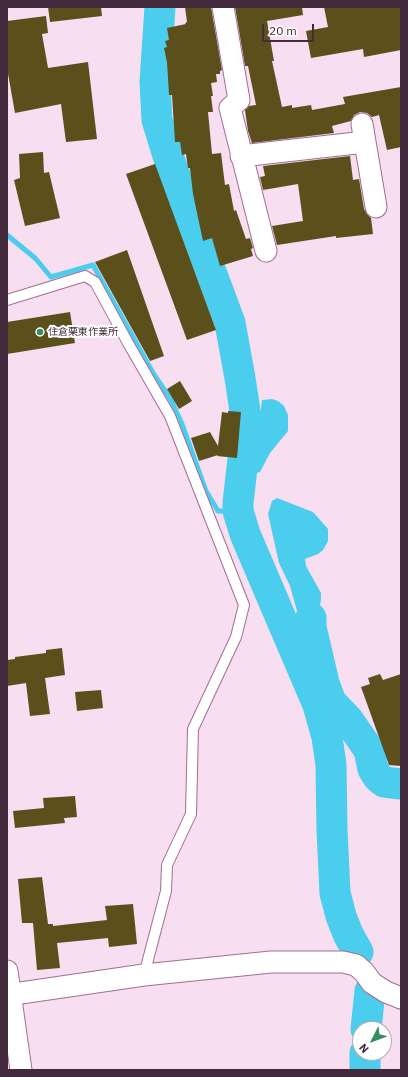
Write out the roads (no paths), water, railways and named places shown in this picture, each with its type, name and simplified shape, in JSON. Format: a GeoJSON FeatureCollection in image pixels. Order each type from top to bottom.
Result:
{"type":"FeatureCollection","features":[{"type":"Feature","properties":{"kind":"street"},"geometry":{"type":"LineString","coordinates":[[222,7],[238,100],[230,108],[266,251]]}},
{"type":"Feature","properties":{"kind":"street"},"geometry":{"type":"LineString","coordinates":[[241,156],[364,133],[376,207]]}},
{"type":"Feature","properties":{"kind":"street"},"geometry":{"type":"LineString","coordinates":[[9,995],[144,975],[271,962],[343,962],[356,965],[364,972],[372,983],[386,992],[401,998]]}},
{"type":"Feature","properties":{"kind":"street"},"geometry":{"type":"LineString","coordinates":[[7,971],[9,995],[21,1070]]}},
{"type":"Feature","properties":{"kind":"lane"},"geometry":{"type":"LineString","coordinates":[[7,300],[85,276],[95,282],[128,344],[170,416],[244,604],[236,637],[193,729],[192,814],[167,865],[166,891],[144,975]]}},
{"type":"Feature","properties":{"kind":"water"},"geometry":{"type":"Polygon","coordinates":[[[272,399],[278,401],[284,406],[288,415],[288,431],[270,453],[260,472],[256,473],[254,471],[262,400],[272,399]]]}},
{"type":"Feature","properties":{"kind":"water"},"geometry":{"type":"Polygon","coordinates":[[[277,498],[313,512],[328,529],[328,541],[323,550],[318,554],[305,559],[306,566],[321,593],[317,618],[300,617],[290,586],[279,563],[268,514],[272,501],[277,498]]]}},
{"type":"Feature","properties":{"kind":"waterway"},"geometry":{"type":"LineString","coordinates":[[160,7],[155,82],[157,120],[169,159],[230,323],[240,378],[247,424],[238,511],[245,534],[318,705],[327,737],[331,765],[335,893],[341,916],[348,934],[358,952]]}},
{"type":"Feature","properties":{"kind":"waterway"},"geometry":{"type":"LineString","coordinates":[[7,235],[35,258],[51,277],[93,265],[153,373],[171,400],[182,424],[206,491],[218,511],[238,511]]}},
{"type":"Feature","properties":{"kind":"waterway"},"geometry":{"type":"LineString","coordinates":[[311,618],[311,627],[324,683],[331,702],[349,721],[369,750],[373,769],[378,777],[384,782],[401,784]]}},
{"type":"Feature","properties":{"kind":"waterway"},"geometry":{"type":"LineString","coordinates":[[367,1021],[370,991]]}},
{"type":"Feature","properties":{"kind":"waterway"},"geometry":{"type":"LineString","coordinates":[[365,1061],[365,1070]]}},
{"type":"Feature","properties":{"kind":"place","name":"住倉栗東作業所"},"geometry":{"type":"Point","coordinates":[40,332]}}]}
